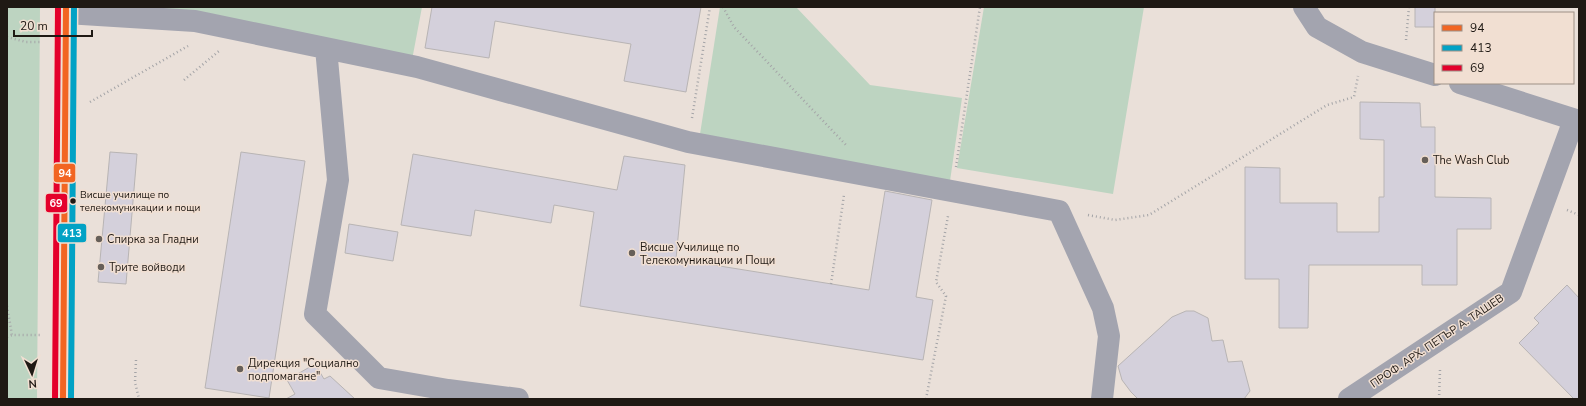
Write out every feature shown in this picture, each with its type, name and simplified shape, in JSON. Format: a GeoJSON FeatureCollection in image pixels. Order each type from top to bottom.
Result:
{"type":"FeatureCollection","features":[{"type":"Feature","properties":{"kind":"street"},"geometry":{"type":"LineString","coordinates":[[1304,7],[1317,27],[1362,52],[1434,75]]}},
{"type":"Feature","properties":{"kind":"street"},"geometry":{"type":"LineString","coordinates":[[63,399],[66,10],[195,21],[417,67],[688,142],[1060,211],[1103,308],[1109,336],[1102,399]]}},
{"type":"Feature","properties":{"kind":"street"},"geometry":{"type":"LineString","coordinates":[[326,48],[338,180],[315,314],[379,378],[440,395],[518,399]]}},
{"type":"Feature","properties":{"kind":"street"},"geometry":{"type":"LineString","coordinates":[[1463,84],[1577,121]]}},
{"type":"Feature","properties":{"kind":"street","name":"ПРОФ. АРХ. ПЕТЪР А. ТАШЕВ"},"geometry":{"type":"LineString","coordinates":[[1349,399],[1511,292],[1577,121]]}},
{"type":"Feature","properties":{"kind":"path"},"geometry":{"type":"LineString","coordinates":[[688,142],[710,7]]}},
{"type":"Feature","properties":{"kind":"path"},"geometry":{"type":"LineString","coordinates":[[723,7],[734,27],[849,148]]}},
{"type":"Feature","properties":{"kind":"path"},"geometry":{"type":"LineString","coordinates":[[926,399],[946,296],[936,282],[952,191],[980,7]]}},
{"type":"Feature","properties":{"kind":"path"},"geometry":{"type":"LineString","coordinates":[[1407,28],[1409,7]]}},
{"type":"Feature","properties":{"kind":"path"},"geometry":{"type":"LineString","coordinates":[[184,80],[243,31]]}},
{"type":"Feature","properties":{"kind":"path"},"geometry":{"type":"LineString","coordinates":[[7,37],[26,42],[65,42]]}},
{"type":"Feature","properties":{"kind":"path"},"geometry":{"type":"LineString","coordinates":[[65,116],[190,44]]}},
{"type":"Feature","properties":{"kind":"path"},"geometry":{"type":"LineString","coordinates":[[1060,211],[1115,220],[1149,215],[1327,105],[1354,97]]}},
{"type":"Feature","properties":{"kind":"path"},"geometry":{"type":"LineString","coordinates":[[831,284],[848,172]]}},
{"type":"Feature","properties":{"kind":"path"},"geometry":{"type":"LineString","coordinates":[[7,306],[12,335]]}},
{"type":"Feature","properties":{"kind":"path"},"geometry":{"type":"LineString","coordinates":[[7,333],[12,335]]}},
{"type":"Feature","properties":{"kind":"path"},"geometry":{"type":"LineString","coordinates":[[7,337],[12,335]]}},
{"type":"Feature","properties":{"kind":"path"},"geometry":{"type":"LineString","coordinates":[[136,360],[135,382],[139,399]]}},
{"type":"Feature","properties":{"kind":"path"},"geometry":{"type":"LineString","coordinates":[[1439,399],[1440,371]]}},
{"type":"Feature","properties":{"kind":"green space"},"geometry":{"type":"Polygon","coordinates":[[[7,7],[40,7],[37,399],[7,399],[7,7]]]}},
{"type":"Feature","properties":{"kind":"green space"},"geometry":{"type":"Polygon","coordinates":[[[147,7],[422,7],[412,60],[147,7]]]}},
{"type":"Feature","properties":{"kind":"green space"},"geometry":{"type":"Polygon","coordinates":[[[720,7],[796,7],[870,85],[962,98],[950,181],[700,134],[720,7]]]}},
{"type":"Feature","properties":{"kind":"green space"},"geometry":{"type":"Polygon","coordinates":[[[984,7],[1144,7],[1113,194],[957,168],[984,7]]]}},
{"type":"Feature","properties":{"kind":"building"},"geometry":{"type":"Polygon","coordinates":[[[432,7],[701,7],[686,92],[624,81],[631,44],[495,21],[489,58],[425,48],[432,7]]]}},
{"type":"Feature","properties":{"kind":"building"},"geometry":{"type":"Polygon","coordinates":[[[1415,7],[1435,7],[1434,27],[1415,27],[1415,7]]]}},
{"type":"Feature","properties":{"kind":"building"},"geometry":{"type":"Polygon","coordinates":[[[1360,102],[1420,103],[1421,127],[1435,127],[1435,197],[1491,198],[1491,229],[1457,229],[1457,285],[1422,285],[1422,265],[1309,265],[1308,328],[1279,328],[1279,279],[1245,279],[1245,167],[1280,168],[1280,203],[1337,203],[1337,232],[1379,232],[1379,197],[1384,197],[1384,140],[1360,139],[1360,102]]]}},
{"type":"Feature","properties":{"kind":"building"},"geometry":{"type":"Polygon","coordinates":[[[110,152],[137,154],[126,284],[98,282],[110,152]]]}},
{"type":"Feature","properties":{"kind":"building"},"geometry":{"type":"Polygon","coordinates":[[[241,152],[305,161],[269,398],[205,388],[241,152]]]}},
{"type":"Feature","properties":{"kind":"building","name":"Висше Училище по Телекомуникации и Пощи"},"geometry":{"type":"Polygon","coordinates":[[[413,154],[617,190],[624,156],[685,165],[676,259],[869,290],[885,191],[932,200],[916,297],[933,300],[923,360],[580,306],[594,212],[554,205],[551,223],[475,210],[471,236],[401,225],[413,154]]]}},
{"type":"Feature","properties":{"kind":"building"},"geometry":{"type":"Polygon","coordinates":[[[349,224],[398,232],[393,261],[345,253],[349,224]]]}},
{"type":"Feature","properties":{"kind":"building"},"geometry":{"type":"Polygon","coordinates":[[[1567,285],[1579,298],[1579,399],[1574,399],[1519,343],[1539,323],[1534,318],[1567,285]]]}},
{"type":"Feature","properties":{"kind":"building"},"geometry":{"type":"Polygon","coordinates":[[[1186,311],[1194,311],[1208,318],[1212,341],[1223,340],[1228,362],[1242,361],[1250,391],[1244,399],[1138,399],[1122,380],[1118,366],[1172,317],[1186,311]]]}},
{"type":"Feature","properties":{"kind":"building"},"geometry":{"type":"Polygon","coordinates":[[[315,364],[324,379],[330,376],[355,399],[286,399],[295,394],[287,380],[315,364]]]}},
{"type":"Feature","properties":{"kind":"transit line","name":"69"},"geometry":{"type":"LineString","coordinates":[[55,399],[58,7]]}},
{"type":"Feature","properties":{"kind":"transit line","name":"94"},"geometry":{"type":"LineString","coordinates":[[63,399],[66,7]]}},
{"type":"Feature","properties":{"kind":"transit line","name":"413"},"geometry":{"type":"LineString","coordinates":[[71,399],[74,7]]}},
{"type":"Feature","properties":{"kind":"place","name":"The Wash Club"},"geometry":{"type":"Point","coordinates":[1425,160]}},
{"type":"Feature","properties":{"kind":"place","name":"Висше училище по телекомуникации и пощи"},"geometry":{"type":"Point","coordinates":[73,201]}},
{"type":"Feature","properties":{"kind":"place","name":"Спирка за Гладни"},"geometry":{"type":"Point","coordinates":[99,239]}},
{"type":"Feature","properties":{"kind":"place","name":"Висше Училище по Телекомуникации и Пощи"},"geometry":{"type":"Point","coordinates":[632,253]}},
{"type":"Feature","properties":{"kind":"place","name":"Трите войводи"},"geometry":{"type":"Point","coordinates":[101,267]}},
{"type":"Feature","properties":{"kind":"place","name":"Дирекция \"Социално подпомагане\""},"geometry":{"type":"Point","coordinates":[240,369]}}]}
